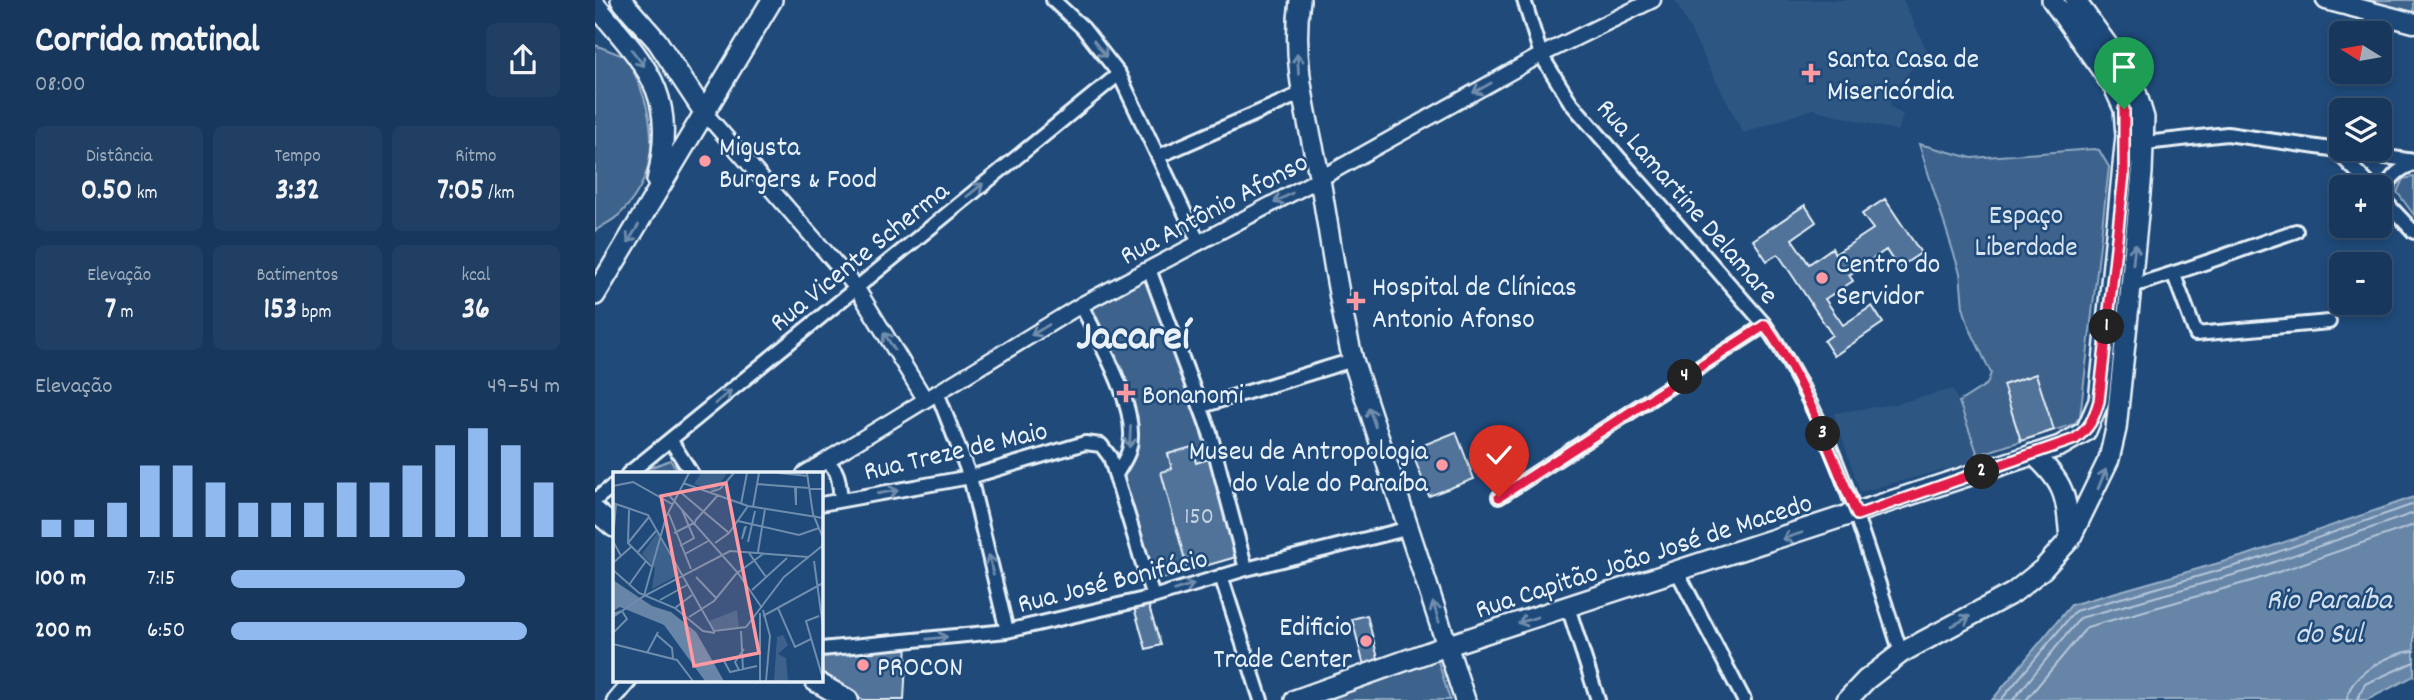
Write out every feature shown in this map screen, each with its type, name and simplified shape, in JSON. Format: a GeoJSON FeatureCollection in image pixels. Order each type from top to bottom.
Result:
{"type":"FeatureCollection","features":[{"type":"Feature","properties":{"kind":"main road"},"geometry":{"type":"LineString","coordinates":[[621,0],[657,41],[704,112]]}},
{"type":"Feature","properties":{"kind":"main road"},"geometry":{"type":"LineString","coordinates":[[595,295],[772,0]]}},
{"type":"Feature","properties":{"kind":"main road"},"geometry":{"type":"LineString","coordinates":[[1300,0],[1297,24],[1300,94],[1319,179],[1340,309],[1353,360],[1465,700]]}},
{"type":"Feature","properties":{"kind":"main road","name":"Rua Capitão João José de Macedo"},"geometry":{"type":"LineString","coordinates":[[1295,700],[1447,646],[1857,515],[2060,446],[2086,431],[2099,401],[2124,175],[2124,109],[2114,87],[2052,0]]}},
{"type":"Feature","properties":{"kind":"main road"},"geometry":{"type":"LineString","coordinates":[[1847,700],[1866,680],[1901,653],[2013,593],[2043,569],[2070,539],[2109,459],[2116,429],[2131,286],[2144,118],[2137,94],[2119,61],[2074,0]]}},
{"type":"Feature","properties":{"kind":"main road"},"geometry":{"type":"LineString","coordinates":[[2326,0],[2414,23]]}},
{"type":"Feature","properties":{"kind":"main road"},"geometry":{"type":"LineString","coordinates":[[595,5],[649,72],[658,93],[665,122],[665,144],[651,203]]}},
{"type":"Feature","properties":{"kind":"main road"},"geometry":{"type":"LineString","coordinates":[[2033,454],[2054,473],[2061,485],[2070,539]]}},
{"type":"Feature","properties":{"kind":"main road"},"geometry":{"type":"LineString","coordinates":[[595,511],[613,526]]}},
{"type":"Feature","properties":{"kind":"main road"},"geometry":{"type":"LineString","coordinates":[[817,682],[848,700]]}},
{"type":"Feature","properties":{"kind":"street"},"geometry":{"type":"LineString","coordinates":[[1053,0],[1083,28],[1119,74],[1199,243]]}},
{"type":"Feature","properties":{"kind":"street","name":"Rua Lamartine Delamare"},"geometry":{"type":"LineString","coordinates":[[1524,0],[1541,55],[1571,103],[1765,325],[1788,358],[1857,515],[1901,653]]}},
{"type":"Feature","properties":{"kind":"street","name":"Rua Antônio Afonso"},"geometry":{"type":"LineString","coordinates":[[808,472],[1081,305],[1319,179],[1541,55],[1653,0]]}},
{"type":"Feature","properties":{"kind":"street","name":"Rua Vicente Scherma"},"geometry":{"type":"LineString","coordinates":[[631,472],[1119,74]]}},
{"type":"Feature","properties":{"kind":"street"},"geometry":{"type":"LineString","coordinates":[[1159,156],[1300,94]]}},
{"type":"Feature","properties":{"kind":"street"},"geometry":{"type":"LineString","coordinates":[[704,112],[856,287],[931,395],[970,477],[1007,631]]}},
{"type":"Feature","properties":{"kind":"street"},"geometry":{"type":"LineString","coordinates":[[2144,144],[2227,134],[2329,148]]}},
{"type":"Feature","properties":{"kind":"street"},"geometry":{"type":"LineString","coordinates":[[2392,159],[2414,163]]}},
{"type":"Feature","properties":{"kind":"street"},"geometry":{"type":"LineString","coordinates":[[2345,161],[2360,175]]}},
{"type":"Feature","properties":{"kind":"street"},"geometry":{"type":"LineString","coordinates":[[2392,176],[2403,167],[2414,163]]}},
{"type":"Feature","properties":{"kind":"street"},"geometry":{"type":"LineString","coordinates":[[2392,208],[2414,232]]}},
{"type":"Feature","properties":{"kind":"street"},"geometry":{"type":"LineString","coordinates":[[2131,286],[2174,275],[2212,258],[2297,231]]}},
{"type":"Feature","properties":{"kind":"street"},"geometry":{"type":"LineString","coordinates":[[1149,269],[1202,406],[1247,569]]}},
{"type":"Feature","properties":{"kind":"street"},"geometry":{"type":"LineString","coordinates":[[2174,275],[2196,334],[2329,322]]}},
{"type":"Feature","properties":{"kind":"street"},"geometry":{"type":"LineString","coordinates":[[1081,305],[1106,356],[1131,419],[1129,450],[1116,475],[1153,597]]}},
{"type":"Feature","properties":{"kind":"street"},"geometry":{"type":"LineString","coordinates":[[1499,497],[1765,325]]}},
{"type":"Feature","properties":{"kind":"street"},"geometry":{"type":"LineString","coordinates":[[1202,406],[1353,360]]}},
{"type":"Feature","properties":{"kind":"street"},"geometry":{"type":"LineString","coordinates":[[671,441],[691,472]]}},
{"type":"Feature","properties":{"kind":"street","name":"Rua Treze de Maio"},"geometry":{"type":"LineString","coordinates":[[823,503],[970,477],[1085,443],[1101,444],[1107,450],[1116,475]]}},
{"type":"Feature","properties":{"kind":"street"},"geometry":{"type":"LineString","coordinates":[[826,462],[833,466],[838,475],[841,500]]}},
{"type":"Feature","properties":{"kind":"street"},"geometry":{"type":"LineString","coordinates":[[595,500],[613,486]]}},
{"type":"Feature","properties":{"kind":"street","name":"Rua José Bonifácio"},"geometry":{"type":"LineString","coordinates":[[823,649],[1007,631],[1153,597],[1247,569],[1410,528]]}},
{"type":"Feature","properties":{"kind":"street"},"geometry":{"type":"LineString","coordinates":[[1678,573],[1744,700]]}},
{"type":"Feature","properties":{"kind":"street"},"geometry":{"type":"LineString","coordinates":[[1221,576],[1261,700]]}},
{"type":"Feature","properties":{"kind":"street"},"geometry":{"type":"LineString","coordinates":[[1568,607],[1598,700]]}},
{"type":"Feature","properties":{"kind":"street"},"geometry":{"type":"LineString","coordinates":[[614,700],[629,682]]}},
{"type":"Feature","properties":{"kind":"shaded area","name":"Santa Casa de Misericórdia"},"geometry":{"type":"Polygon","coordinates":[[[1675,0],[1903,0],[1927,51],[1889,96],[1891,107],[1903,115],[1898,131],[1813,109],[1743,133],[1675,0]]]}},
{"type":"Feature","properties":{"kind":"shaded area"},"geometry":{"type":"Polygon","coordinates":[[[1953,389],[1980,460],[1860,492],[1834,413],[1895,404],[1953,389]]]}},
{"type":"Feature","properties":{"kind":"green space"},"geometry":{"type":"Polygon","coordinates":[[[2344,0],[2414,0],[2414,19],[2344,0]]]}},
{"type":"Feature","properties":{"kind":"green space"},"geometry":{"type":"Polygon","coordinates":[[[595,45],[626,57],[643,96],[651,136],[645,176],[636,194],[619,215],[595,231],[595,45]]]}},
{"type":"Feature","properties":{"kind":"green space","name":"Espaço Liberdade"},"geometry":{"type":"Polygon","coordinates":[[[1919,144],[1972,158],[2094,149],[2099,150],[2109,167],[2080,417],[2074,424],[1978,455],[1959,402],[1987,384],[1991,373],[1969,327],[1963,307],[1960,273],[1919,144]]]}},
{"type":"Feature","properties":{"kind":"green space"},"geometry":{"type":"Polygon","coordinates":[[[2414,177],[2414,215],[2397,192],[2403,179],[2414,177]]]}},
{"type":"Feature","properties":{"kind":"green space"},"geometry":{"type":"Polygon","coordinates":[[[1146,277],[1190,383],[1197,420],[1209,459],[1196,463],[1192,448],[1172,469],[1188,571],[1163,579],[1153,572],[1123,474],[1136,451],[1138,417],[1093,308],[1146,277]]]}},
{"type":"Feature","properties":{"kind":"green space"},"geometry":{"type":"Polygon","coordinates":[[[670,460],[679,472],[639,472],[670,460]]]}},
{"type":"Feature","properties":{"kind":"green space"},"geometry":{"type":"Polygon","coordinates":[[[1437,658],[1450,700],[1310,700],[1437,658]]]}},
{"type":"Feature","properties":{"kind":"water","name":"Rio Paraíba do Sul"},"geometry":{"type":"Polygon","coordinates":[[[2414,497],[2414,676],[2367,700],[1992,700],[2071,605],[2247,555],[2414,497]]]}},
{"type":"Feature","properties":{"kind":"building","name":"Centro do Servidor"},"geometry":{"type":"Polygon","coordinates":[[[1885,199],[1921,253],[1898,268],[1886,250],[1849,275],[1853,281],[1825,299],[1843,325],[1872,306],[1883,323],[1834,356],[1824,341],[1832,335],[1778,254],[1767,261],[1753,240],[1805,205],[1816,222],[1792,239],[1809,264],[1832,248],[1835,254],[1873,229],[1862,214],[1885,199]]]}},
{"type":"Feature","properties":{"kind":"building"},"geometry":{"type":"Polygon","coordinates":[[[2036,374],[2054,430],[2021,441],[2003,385],[2036,374]]]}},
{"type":"Feature","properties":{"kind":"building","name":"Museu de Antropologia do Vale do Paraíba"},"geometry":{"type":"Polygon","coordinates":[[[1456,432],[1474,479],[1429,496],[1411,450],[1456,432]]]}},
{"type":"Feature","properties":{"kind":"building"},"geometry":{"type":"Polygon","coordinates":[[[1192,447],[1196,463],[1209,459],[1236,557],[1188,571],[1161,472],[1172,469],[1168,454],[1192,447]]]}},
{"type":"Feature","properties":{"kind":"building"},"geometry":{"type":"Polygon","coordinates":[[[1148,604],[1161,645],[1146,649],[1134,608],[1148,604]]]}},
{"type":"Feature","properties":{"kind":"building","name":"Edificio Trade Center"},"geometry":{"type":"Polygon","coordinates":[[[1367,615],[1379,662],[1364,666],[1352,619],[1367,615]]]}},
{"type":"Feature","properties":{"kind":"building","name":"PROCON"},"geometry":{"type":"Polygon","coordinates":[[[907,643],[904,700],[863,700],[823,678],[823,654],[907,643]]]}},
{"type":"Feature","properties":{"kind":"place","name":"Santa Casa de Misericórdia"},"geometry":{"type":"Point","coordinates":[1811,73]}},
{"type":"Feature","properties":{"kind":"place","name":"Migusta Burgers & Food"},"geometry":{"type":"Point","coordinates":[705,161]}},
{"type":"Feature","properties":{"kind":"place","name":"Centro do Servidor"},"geometry":{"type":"Point","coordinates":[1822,278]}},
{"type":"Feature","properties":{"kind":"place","name":"Hospital de Clínicas Antonio Afonso"},"geometry":{"type":"Point","coordinates":[1356,301]}},
{"type":"Feature","properties":{"kind":"place","name":"Bonanomi"},"geometry":{"type":"Point","coordinates":[1126,393]}},
{"type":"Feature","properties":{"kind":"place","name":"Museu de Antropologia do Vale do Paraíba"},"geometry":{"type":"Point","coordinates":[1442,465]}},
{"type":"Feature","properties":{"kind":"place","name":"Edificio Trade Center"},"geometry":{"type":"Point","coordinates":[1366,641]}},
{"type":"Feature","properties":{"kind":"place","name":"PROCON"},"geometry":{"type":"Point","coordinates":[863,665]}},
{"type":"Feature","properties":{"kind":"district","name":"Jacareí"},"geometry":{"type":"Point","coordinates":[1133,333]}},
{"type":"Feature","properties":{"kind":"route"},"geometry":{"type":"LineString","coordinates":[[1499,497],[1765,325],[1788,358],[1808,399],[1857,515],[2075,439],[2086,431],[2093,421],[2099,401],[2124,175],[2124,109]]}}]}
